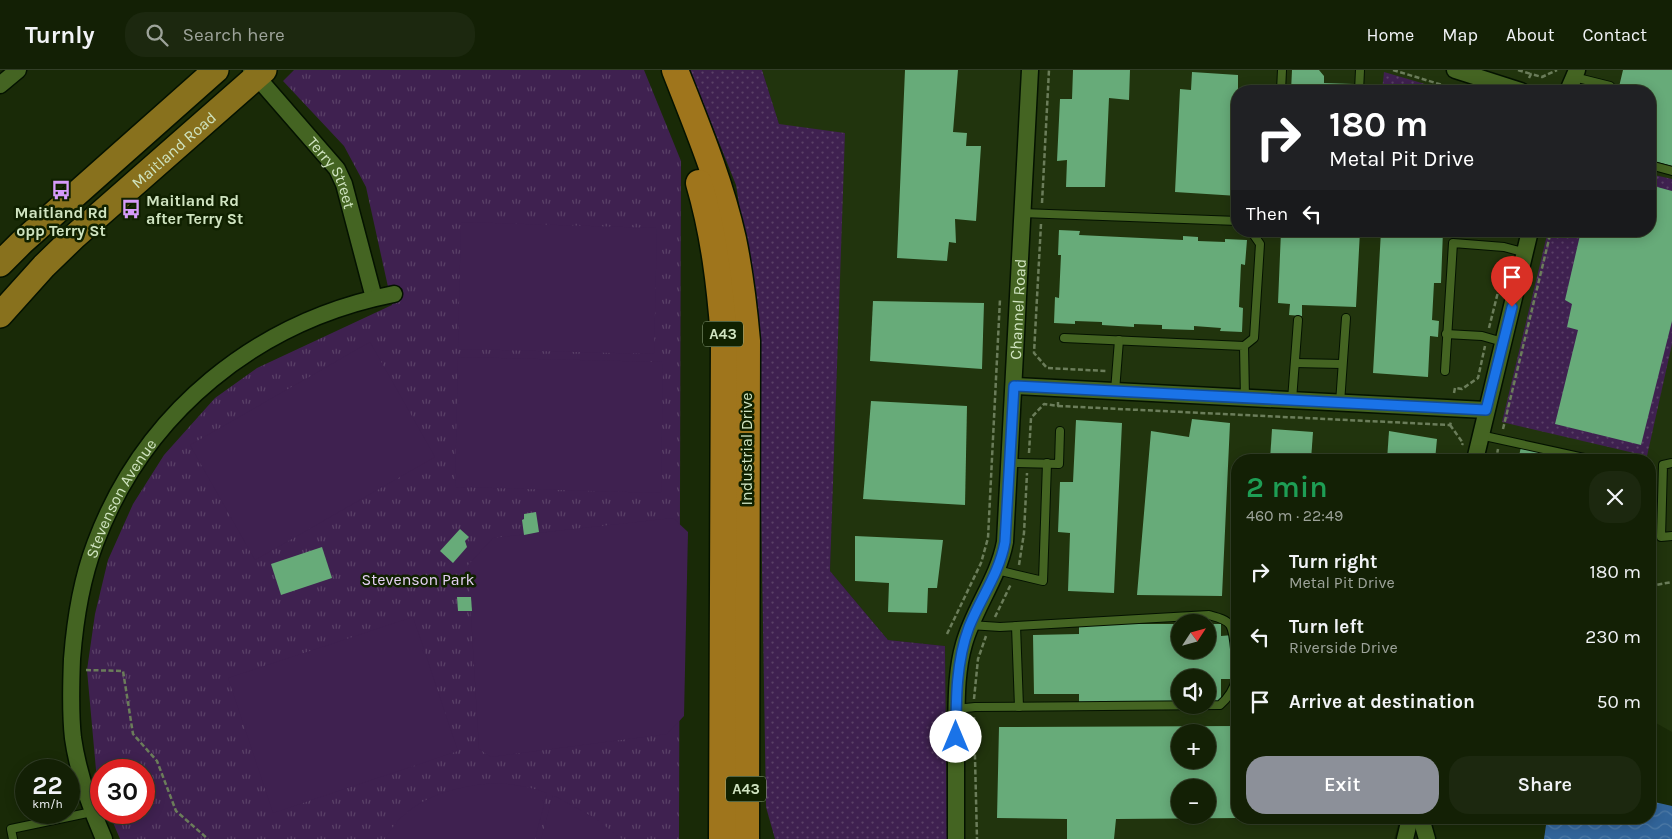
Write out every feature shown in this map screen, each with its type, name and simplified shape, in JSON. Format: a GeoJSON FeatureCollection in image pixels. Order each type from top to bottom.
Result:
{"type":"FeatureCollection","features":[{"type":"Feature","properties":{"kind":"highway","name":"Industrial Drive"},"geometry":{"type":"LineString","coordinates":[[657,70],[691,158],[705,204],[721,292],[724,338],[722,839]]}},
{"type":"Feature","properties":{"kind":"highway","name":"Industrial Drive"},"geometry":{"type":"LineString","coordinates":[[675,70],[722,197],[733,239],[742,290],[747,341],[746,839]]}},
{"type":"Feature","properties":{"kind":"highway"},"geometry":{"type":"LineString","coordinates":[[745,739],[756,829],[759,839]]}},
{"type":"Feature","properties":{"kind":"main road","name":"Maitland Road"},"geometry":{"type":"LineString","coordinates":[[0,264],[28,236],[216,70]]}},
{"type":"Feature","properties":{"kind":"main road","name":"Maitland Road"},"geometry":{"type":"LineString","coordinates":[[0,315],[44,266],[75,236],[257,72]]}},
{"type":"Feature","properties":{"kind":"street"},"geometry":{"type":"LineString","coordinates":[[0,85],[18,70]]}},
{"type":"Feature","properties":{"kind":"street","name":"Channel Road"},"geometry":{"type":"LineString","coordinates":[[956,839],[956,709],[958,667],[970,625],[1002,559],[1005,542],[1030,70]]}},
{"type":"Feature","properties":{"kind":"street"},"geometry":{"type":"LineString","coordinates":[[1455,70],[1525,85]]}},
{"type":"Feature","properties":{"kind":"street","name":"Terry Street"},"geometry":{"type":"LineString","coordinates":[[257,72],[337,169],[344,184],[374,298]]}},
{"type":"Feature","properties":{"kind":"street"},"geometry":{"type":"LineString","coordinates":[[1476,454],[1529,237]]}},
{"type":"Feature","properties":{"kind":"street","name":"Stevenson Avenue"},"geometry":{"type":"LineString","coordinates":[[90,805],[73,738],[72,669],[74,631],[83,583],[95,544],[132,468],[159,432],[219,372],[291,328],[331,310],[394,294]]}},
{"type":"Feature","properties":{"kind":"street"},"geometry":{"type":"LineString","coordinates":[[1014,386],[1486,410]]}},
{"type":"Feature","properties":{"kind":"street","name":"Stevenson Avenue"},"geometry":{"type":"LineString","coordinates":[[97,824],[104,839]]}},
{"type":"Feature","properties":{"kind":"street"},"geometry":{"type":"LineString","coordinates":[[1405,839],[1409,824]]}},
{"type":"Feature","properties":{"kind":"street"},"geometry":{"type":"LineString","coordinates":[[1423,824],[1427,839]]}},
{"type":"Feature","properties":{"kind":"lane"},"geometry":{"type":"LineString","coordinates":[[1281,85],[1282,70]]}},
{"type":"Feature","properties":{"kind":"lane"},"geometry":{"type":"LineString","coordinates":[[1359,85],[1360,70]]}},
{"type":"Feature","properties":{"kind":"lane"},"geometry":{"type":"LineString","coordinates":[[1573,79],[1605,85]]}},
{"type":"Feature","properties":{"kind":"lane"},"geometry":{"type":"LineString","coordinates":[[1656,167],[1672,171]]}},
{"type":"Feature","properties":{"kind":"lane"},"geometry":{"type":"LineString","coordinates":[[1021,213],[1231,221]]}},
{"type":"Feature","properties":{"kind":"lane"},"geometry":{"type":"LineString","coordinates":[[1064,338],[1244,346],[1254,338],[1260,244],[1255,237]]}},
{"type":"Feature","properties":{"kind":"lane"},"geometry":{"type":"LineString","coordinates":[[1445,371],[1453,243],[1509,249],[1526,253]]}},
{"type":"Feature","properties":{"kind":"lane"},"geometry":{"type":"LineString","coordinates":[[1340,403],[1346,318]]}},
{"type":"Feature","properties":{"kind":"lane"},"geometry":{"type":"LineString","coordinates":[[1292,400],[1298,320]]}},
{"type":"Feature","properties":{"kind":"lane"},"geometry":{"type":"LineString","coordinates":[[1446,334],[1487,337],[1503,342]]}},
{"type":"Feature","properties":{"kind":"lane"},"geometry":{"type":"LineString","coordinates":[[1115,391],[1119,340]]}},
{"type":"Feature","properties":{"kind":"lane"},"geometry":{"type":"LineString","coordinates":[[1244,346],[1245,398]]}},
{"type":"Feature","properties":{"kind":"lane"},"geometry":{"type":"LineString","coordinates":[[1295,363],[1342,364]]}},
{"type":"Feature","properties":{"kind":"lane"},"geometry":{"type":"LineString","coordinates":[[1010,463],[1059,464],[1060,431]]}},
{"type":"Feature","properties":{"kind":"lane"},"geometry":{"type":"LineString","coordinates":[[1480,435],[1501,438],[1568,454]]}},
{"type":"Feature","properties":{"kind":"lane"},"geometry":{"type":"LineString","coordinates":[[997,570],[1043,581],[1047,463]]}},
{"type":"Feature","properties":{"kind":"lane"},"geometry":{"type":"LineString","coordinates":[[1672,463],[1663,465],[1661,537],[1672,536]]}},
{"type":"Feature","properties":{"kind":"lane"},"geometry":{"type":"LineString","coordinates":[[970,625],[1016,626],[1209,615],[1229,623],[1231,628]]}},
{"type":"Feature","properties":{"kind":"lane"},"geometry":{"type":"LineString","coordinates":[[1016,626],[1019,707]]}},
{"type":"Feature","properties":{"kind":"lane"},"geometry":{"type":"LineString","coordinates":[[956,709],[974,707],[1220,706],[1226,700],[1231,690]]}},
{"type":"Feature","properties":{"kind":"lane"},"geometry":{"type":"LineString","coordinates":[[13,839],[11,829],[90,812]]}},
{"type":"Feature","properties":{"kind":"path"},"geometry":{"type":"LineString","coordinates":[[1049,70],[1034,354],[1047,368],[1060,371],[1117,372]]}},
{"type":"Feature","properties":{"kind":"path"},"geometry":{"type":"LineString","coordinates":[[1393,70],[1442,85]]}},
{"type":"Feature","properties":{"kind":"path"},"geometry":{"type":"LineString","coordinates":[[1518,70],[1542,77],[1557,70]]}},
{"type":"Feature","properties":{"kind":"path"},"geometry":{"type":"LineString","coordinates":[[1525,85],[1531,74]]}},
{"type":"Feature","properties":{"kind":"path"},"geometry":{"type":"LineString","coordinates":[[1497,454],[1550,237]]}},
{"type":"Feature","properties":{"kind":"path"},"geometry":{"type":"LineString","coordinates":[[1454,393],[1455,388],[1462,389],[1478,378],[1509,249]]}},
{"type":"Feature","properties":{"kind":"path"},"geometry":{"type":"LineString","coordinates":[[948,634],[981,563],[988,538],[1000,299]]}},
{"type":"Feature","properties":{"kind":"path"},"geometry":{"type":"LineString","coordinates":[[1058,401],[1058,406]]}},
{"type":"Feature","properties":{"kind":"path"},"geometry":{"type":"LineString","coordinates":[[977,839],[974,707],[978,659],[1015,574],[1020,558],[1024,533],[1030,418],[1044,404],[1450,424],[1463,443],[1460,451]]}},
{"type":"Feature","properties":{"kind":"path"},"geometry":{"type":"LineString","coordinates":[[1025,435],[1030,435]]}},
{"type":"Feature","properties":{"kind":"path"},"geometry":{"type":"LineString","coordinates":[[1656,585],[1672,582]]}},
{"type":"Feature","properties":{"kind":"path"},"geometry":{"type":"LineString","coordinates":[[72,669],[123,671],[133,734],[157,761],[176,811],[208,839]]}},
{"type":"Feature","properties":{"kind":"shaded area"},"geometry":{"type":"Polygon","coordinates":[[[762,70],[1672,70],[1672,732],[1656,723],[1656,454],[1231,454],[1231,824],[1398,824],[1394,839],[947,839],[945,646],[888,640],[830,571],[840,267],[779,124],[762,70]]]}},
{"type":"Feature","properties":{"kind":"green space","name":"Stevenson Park"},"geometry":{"type":"Polygon","coordinates":[[[294,70],[644,70],[681,161],[679,839],[120,839],[114,824],[155,824],[155,759],[95,759],[87,670],[95,614],[108,560],[133,504],[164,455],[215,398],[257,368],[392,305],[366,187],[344,146],[283,81],[294,70]]]}},
{"type":"Feature","properties":{"kind":"green space"},"geometry":{"type":"Polygon","coordinates":[[[690,70],[762,70],[779,124],[845,133],[830,571],[888,640],[945,646],[947,839],[775,839],[766,807],[758,324],[736,185],[690,70]]]}},
{"type":"Feature","properties":{"kind":"green space"},"geometry":{"type":"Polygon","coordinates":[[[1384,72],[1428,85],[1383,85],[1384,72]]]}},
{"type":"Feature","properties":{"kind":"green space"},"geometry":{"type":"Polygon","coordinates":[[[1656,175],[1672,179],[1672,344],[1647,454],[1638,454],[1502,422],[1547,237],[1656,237],[1656,175]]]}},
{"type":"Feature","properties":{"kind":"green space"},"geometry":{"type":"Polygon","coordinates":[[[461,222],[657,228],[654,354],[458,349],[461,222]]]}},
{"type":"Feature","properties":{"kind":"green space"},"geometry":{"type":"Polygon","coordinates":[[[370,342],[435,457],[255,560],[190,445],[370,342]]]}},
{"type":"Feature","properties":{"kind":"green space"},"geometry":{"type":"Polygon","coordinates":[[[458,357],[663,362],[661,493],[455,487],[458,357]]]}},
{"type":"Feature","properties":{"kind":"green space"},"geometry":{"type":"Polygon","coordinates":[[[673,518],[688,532],[684,716],[667,734],[491,757],[479,749],[468,565],[493,538],[673,518]]]}},
{"type":"Feature","properties":{"kind":"green space"},"geometry":{"type":"Polygon","coordinates":[[[413,617],[458,751],[273,813],[228,678],[413,617]]]}},
{"type":"Feature","properties":{"kind":"green space"},"geometry":{"type":"Polygon","coordinates":[[[496,783],[522,786],[547,793],[535,839],[385,839],[394,825],[419,804],[448,791],[496,783]]]}},
{"type":"Feature","properties":{"kind":"green space"},"geometry":{"type":"Polygon","coordinates":[[[553,795],[593,817],[622,839],[541,839],[553,795]]]}},
{"type":"Feature","properties":{"kind":"water"},"geometry":{"type":"Polygon","coordinates":[[[1656,802],[1672,806],[1672,839],[1544,839],[1546,824],[1656,824],[1656,802]]]}},
{"type":"Feature","properties":{"kind":"building"},"geometry":{"type":"Polygon","coordinates":[[[905,70],[958,70],[953,132],[967,133],[966,146],[981,146],[976,221],[955,219],[956,243],[949,242],[947,261],[897,258],[905,70]]]}},
{"type":"Feature","properties":{"kind":"building"},"geometry":{"type":"Polygon","coordinates":[[[1073,70],[1130,70],[1129,100],[1109,98],[1105,187],[1066,187],[1067,160],[1057,161],[1060,99],[1072,99],[1073,70]]]}},
{"type":"Feature","properties":{"kind":"building"},"geometry":{"type":"Polygon","coordinates":[[[1292,70],[1319,70],[1324,76],[1324,83],[1354,84],[1354,85],[1291,85],[1292,70]]]}},
{"type":"Feature","properties":{"kind":"building"},"geometry":{"type":"Polygon","coordinates":[[[1623,70],[1672,70],[1672,166],[1656,162],[1656,85],[1619,85],[1623,70]]]}},
{"type":"Feature","properties":{"kind":"building"},"geometry":{"type":"Polygon","coordinates":[[[1192,72],[1238,75],[1238,85],[1231,85],[1231,196],[1175,192],[1180,89],[1191,90],[1192,72]]]}},
{"type":"Feature","properties":{"kind":"building"},"geometry":{"type":"Polygon","coordinates":[[[1656,187],[1672,191],[1672,321],[1641,445],[1555,424],[1578,330],[1567,327],[1572,304],[1565,300],[1580,237],[1656,237],[1656,187]]]}},
{"type":"Feature","properties":{"kind":"building"},"geometry":{"type":"Polygon","coordinates":[[[1059,230],[1080,231],[1079,235],[1183,240],[1183,236],[1198,237],[1198,241],[1225,242],[1225,239],[1247,240],[1245,265],[1241,264],[1239,307],[1243,308],[1242,332],[1220,331],[1221,328],[1194,326],[1194,330],[1162,329],[1162,325],[1134,324],[1134,327],[1102,325],[1102,322],[1075,321],[1075,324],[1054,323],[1055,297],[1059,298],[1061,255],[1058,255],[1059,230]]]}},
{"type":"Feature","properties":{"kind":"building"},"geometry":{"type":"Polygon","coordinates":[[[1281,237],[1360,237],[1356,307],[1302,305],[1302,316],[1289,315],[1290,304],[1278,303],[1281,237]]]}},
{"type":"Feature","properties":{"kind":"building"},"geometry":{"type":"Polygon","coordinates":[[[1381,237],[1443,237],[1441,283],[1434,283],[1432,320],[1439,321],[1438,337],[1430,336],[1428,377],[1373,373],[1381,237]]]}},
{"type":"Feature","properties":{"kind":"building"},"geometry":{"type":"Polygon","coordinates":[[[873,301],[984,303],[982,369],[870,361],[873,301]]]}},
{"type":"Feature","properties":{"kind":"building"},"geometry":{"type":"Polygon","coordinates":[[[871,401],[967,406],[965,505],[863,499],[871,401]]]}},
{"type":"Feature","properties":{"kind":"building"},"geometry":{"type":"Polygon","coordinates":[[[1192,419],[1230,423],[1222,596],[1137,595],[1151,431],[1189,437],[1192,419]]]}},
{"type":"Feature","properties":{"kind":"building"},"geometry":{"type":"Polygon","coordinates":[[[1076,420],[1122,423],[1114,593],[1068,591],[1070,533],[1058,532],[1060,482],[1073,482],[1076,420]]]}},
{"type":"Feature","properties":{"kind":"building"},"geometry":{"type":"Polygon","coordinates":[[[1272,429],[1313,432],[1311,454],[1270,454],[1272,429]]]}},
{"type":"Feature","properties":{"kind":"building"},"geometry":{"type":"Polygon","coordinates":[[[1389,431],[1437,439],[1436,454],[1387,454],[1389,431]]]}},
{"type":"Feature","properties":{"kind":"building"},"geometry":{"type":"Polygon","coordinates":[[[1521,447],[1551,454],[1519,454],[1521,447]]]}},
{"type":"Feature","properties":{"kind":"building"},"geometry":{"type":"Polygon","coordinates":[[[536,512],[539,532],[524,535],[522,520],[524,519],[524,514],[536,512]]]}},
{"type":"Feature","properties":{"kind":"building"},"geometry":{"type":"Polygon","coordinates":[[[460,529],[469,537],[465,541],[467,547],[453,563],[440,551],[460,529]]]}},
{"type":"Feature","properties":{"kind":"building"},"geometry":{"type":"Polygon","coordinates":[[[855,536],[943,540],[937,588],[928,588],[927,613],[888,612],[889,583],[855,581],[855,536]]]}},
{"type":"Feature","properties":{"kind":"building"},"geometry":{"type":"Polygon","coordinates":[[[322,547],[332,578],[281,595],[271,564],[322,547]]]}},
{"type":"Feature","properties":{"kind":"building"},"geometry":{"type":"Polygon","coordinates":[[[457,597],[471,597],[472,611],[458,611],[457,597]]]}},
{"type":"Feature","properties":{"kind":"building"},"geometry":{"type":"Polygon","coordinates":[[[1079,624],[1171,624],[1171,659],[1216,659],[1216,624],[1221,624],[1221,636],[1231,635],[1231,679],[1221,679],[1221,707],[1216,707],[1216,669],[1171,669],[1171,707],[1079,708],[1079,694],[1034,694],[1033,635],[1079,634],[1079,624]]]}},
{"type":"Feature","properties":{"kind":"building"},"geometry":{"type":"Polygon","coordinates":[[[1171,726],[1171,769],[1216,769],[1216,726],[1231,726],[1231,818],[1216,818],[1216,779],[1171,779],[1171,819],[1116,819],[1114,839],[1067,839],[1067,819],[997,818],[999,727],[1171,726]]]}},
{"type":"Feature","properties":{"kind":"place","name":"Maitland Rd opp Terry St"},"geometry":{"type":"Point","coordinates":[61,190]}},
{"type":"Feature","properties":{"kind":"place","name":"Maitland Rd after Terry St"},"geometry":{"type":"Point","coordinates":[131,209]}},
{"type":"Feature","properties":{"kind":"route"},"geometry":{"type":"LineString","coordinates":[[956,737],[958,667],[970,625],[1002,559],[1005,542],[1014,386],[1486,410],[1512,307]]}}]}
